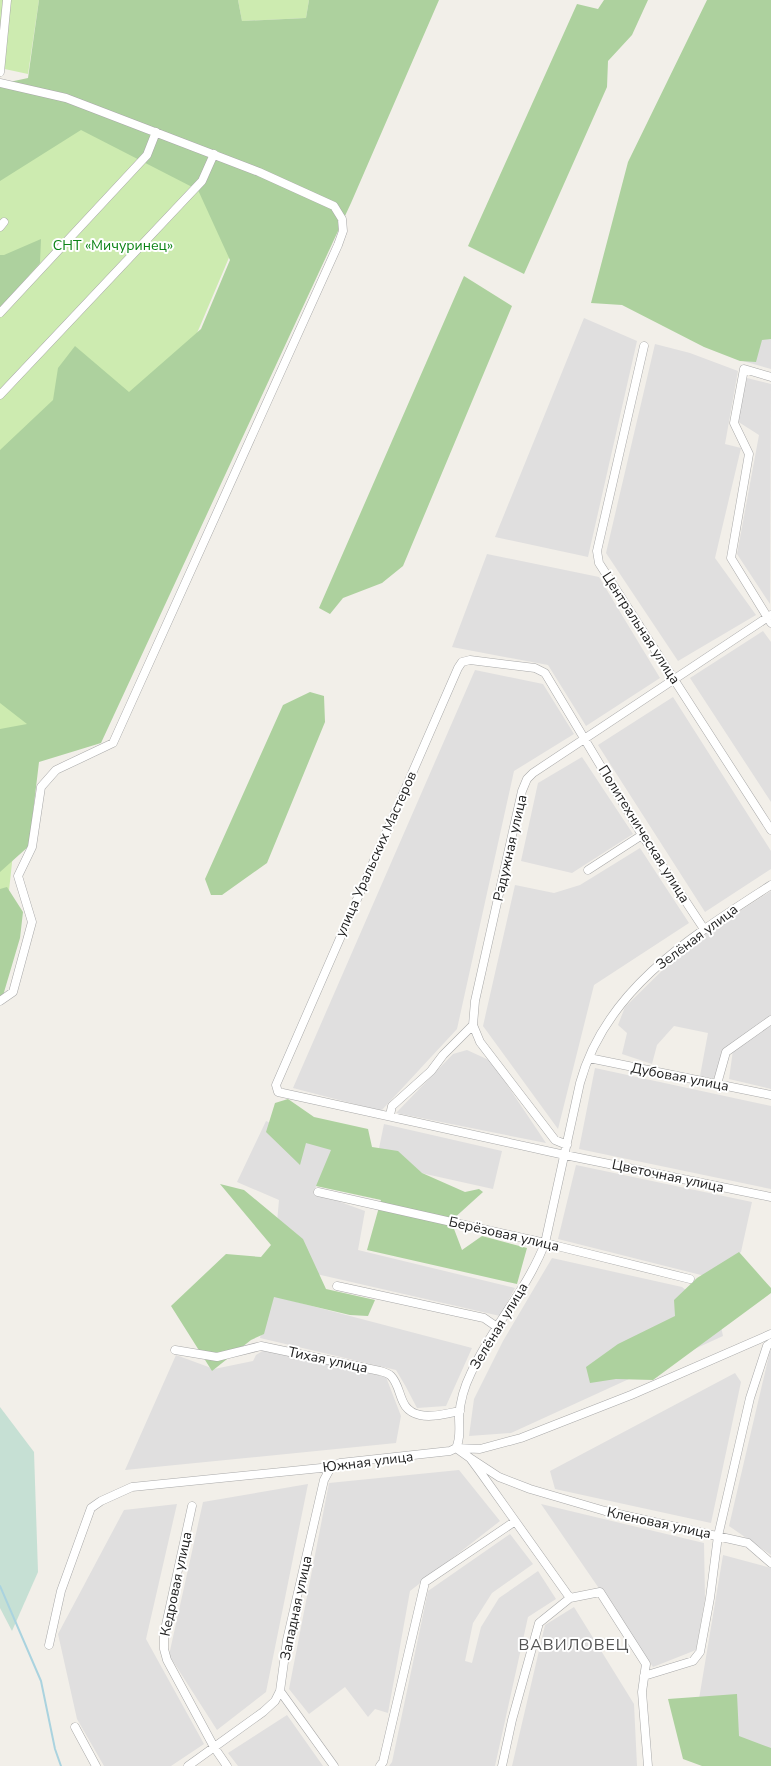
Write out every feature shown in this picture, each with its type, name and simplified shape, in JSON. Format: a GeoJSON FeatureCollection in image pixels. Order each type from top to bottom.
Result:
{"type":"FeatureCollection","features":[{"type":"Feature","properties":{"kind":"street"},"geometry":{"type":"LineString","coordinates":[[0,72],[6,0]]}},
{"type":"Feature","properties":{"kind":"street"},"geometry":{"type":"LineString","coordinates":[[0,83],[66,98],[259,172],[334,206],[342,219],[343,230],[338,245],[113,743],[56,770],[41,787],[32,847],[18,876],[32,922],[13,992],[0,1001]]}},
{"type":"Feature","properties":{"kind":"street"},"geometry":{"type":"LineString","coordinates":[[0,313],[147,154],[156,132]]}},
{"type":"Feature","properties":{"kind":"street"},"geometry":{"type":"LineString","coordinates":[[0,395],[202,181],[214,154]]}},
{"type":"Feature","properties":{"kind":"street","name":"Центральная улица"},"geometry":{"type":"LineString","coordinates":[[644,346],[597,551],[599,563],[771,830]]}},
{"type":"Feature","properties":{"kind":"street"},"geometry":{"type":"LineString","coordinates":[[770,618],[730,558],[749,454],[734,423],[744,369],[771,377]]}},
{"type":"Feature","properties":{"kind":"street","name":"Радужная улица"},"geometry":{"type":"LineString","coordinates":[[473,1025],[475,1001],[522,791],[527,779],[533,772],[586,739],[674,678],[770,618]]}},
{"type":"Feature","properties":{"kind":"street","name":"улица Уральских Мастеров"},"geometry":{"type":"LineString","coordinates":[[390,1115],[278,1092],[276,1085],[458,668],[462,662],[470,660],[535,668],[545,673],[586,739]]}},
{"type":"Feature","properties":{"kind":"street","name":"Политехническая улица"},"geometry":{"type":"LineString","coordinates":[[586,739],[642,835],[704,929]]}},
{"type":"Feature","properties":{"kind":"street"},"geometry":{"type":"LineString","coordinates":[[588,870],[642,835]]}},
{"type":"Feature","properties":{"kind":"street","name":"Зелёная улица"},"geometry":{"type":"LineString","coordinates":[[456,1448],[459,1440],[460,1411],[464,1391],[471,1373],[497,1327],[539,1261],[545,1244],[580,1084],[589,1058],[607,1023],[627,997],[674,952],[704,929],[771,885]]}},
{"type":"Feature","properties":{"kind":"street"},"geometry":{"type":"LineString","coordinates":[[717,1084],[726,1052],[771,1020]]}},
{"type":"Feature","properties":{"kind":"street"},"geometry":{"type":"LineString","coordinates":[[390,1115],[392,1106],[431,1071],[473,1025],[480,1042],[555,1140],[567,1145]]}},
{"type":"Feature","properties":{"kind":"street","name":"Дубовая улица"},"geometry":{"type":"LineString","coordinates":[[589,1058],[771,1095]]}},
{"type":"Feature","properties":{"kind":"street","name":"Цветочная улица"},"geometry":{"type":"LineString","coordinates":[[390,1115],[565,1155],[771,1197]]}},
{"type":"Feature","properties":{"kind":"street","name":"Берёзовая улица"},"geometry":{"type":"LineString","coordinates":[[318,1192],[690,1279]]}},
{"type":"Feature","properties":{"kind":"street"},"geometry":{"type":"LineString","coordinates":[[337,1286],[484,1318],[497,1327]]}},
{"type":"Feature","properties":{"kind":"street","name":"Южная улица"},"geometry":{"type":"LineString","coordinates":[[49,1645],[62,1590],[91,1508],[101,1501],[132,1487],[331,1467],[340,1464],[450,1452],[456,1448],[480,1449],[521,1438],[631,1395],[771,1334]]}},
{"type":"Feature","properties":{"kind":"street","name":"Кленовая улица"},"geometry":{"type":"LineString","coordinates":[[470,1458],[499,1477],[530,1489],[605,1511],[718,1536],[750,1398],[767,1346],[771,1343]]}},
{"type":"Feature","properties":{"kind":"street","name":"Тихая улица"},"geometry":{"type":"LineString","coordinates":[[175,1350],[217,1357],[261,1346],[380,1371],[390,1374],[395,1381],[402,1403],[410,1411],[420,1415],[439,1415],[460,1411]]}},
{"type":"Feature","properties":{"kind":"street"},"geometry":{"type":"LineString","coordinates":[[456,1448],[470,1458],[570,1598]]}},
{"type":"Feature","properties":{"kind":"street","name":"Западная улица"},"geometry":{"type":"LineString","coordinates":[[280,1691],[287,1640],[324,1480],[331,1467]]}},
{"type":"Feature","properties":{"kind":"street","name":"Кедровая улица"},"geometry":{"type":"LineString","coordinates":[[192,1506],[164,1634],[164,1649],[167,1660],[214,1747],[227,1766]]}},
{"type":"Feature","properties":{"kind":"street"},"geometry":{"type":"LineString","coordinates":[[380,1766],[383,1762],[425,1582],[514,1522]]}},
{"type":"Feature","properties":{"kind":"street"},"geometry":{"type":"LineString","coordinates":[[644,1676],[693,1661],[700,1652],[710,1598],[718,1536],[748,1543],[771,1563]]}},
{"type":"Feature","properties":{"kind":"street"},"geometry":{"type":"LineString","coordinates":[[502,1766],[512,1720],[539,1623],[570,1598],[600,1592],[646,1664],[642,1692],[648,1766]]}},
{"type":"Feature","properties":{"kind":"street"},"geometry":{"type":"LineString","coordinates":[[188,1766],[263,1712],[275,1701],[280,1691],[334,1766]]}},
{"type":"Feature","properties":{"kind":"street"},"geometry":{"type":"LineString","coordinates":[[75,1727],[96,1766]]}},
{"type":"Feature","properties":{"kind":"shaded area"},"geometry":{"type":"Polygon","coordinates":[[[758,306],[771,309],[771,369],[743,361],[758,306]]]}},
{"type":"Feature","properties":{"kind":"shaded area"},"geometry":{"type":"Polygon","coordinates":[[[584,318],[637,341],[588,557],[495,537],[584,318]]]}},
{"type":"Feature","properties":{"kind":"shaded area"},"geometry":{"type":"Polygon","coordinates":[[[655,344],[690,353],[738,371],[725,444],[741,448],[715,558],[756,615],[678,661],[606,553],[655,344]]]}},
{"type":"Feature","properties":{"kind":"shaded area"},"geometry":{"type":"Polygon","coordinates":[[[747,378],[771,384],[770,604],[737,554],[759,435],[737,421],[747,378]]]}},
{"type":"Feature","properties":{"kind":"shaded area"},"geometry":{"type":"Polygon","coordinates":[[[487,554],[599,577],[660,678],[586,726],[548,665],[452,647],[487,554]]]}},
{"type":"Feature","properties":{"kind":"shaded area"},"geometry":{"type":"Polygon","coordinates":[[[763,631],[771,642],[771,802],[690,678],[763,631]]]}},
{"type":"Feature","properties":{"kind":"shaded area"},"geometry":{"type":"Polygon","coordinates":[[[475,670],[543,684],[574,734],[514,771],[457,1029],[381,1111],[293,1088],[475,670]]]}},
{"type":"Feature","properties":{"kind":"shaded area"},"geometry":{"type":"Polygon","coordinates":[[[673,697],[771,851],[771,869],[705,912],[598,745],[673,697]]]}},
{"type":"Feature","properties":{"kind":"shaded area"},"geometry":{"type":"Polygon","coordinates":[[[582,757],[633,834],[572,873],[521,861],[538,783],[582,757]]]}},
{"type":"Feature","properties":{"kind":"shaded area"},"geometry":{"type":"Polygon","coordinates":[[[640,848],[689,923],[594,985],[558,1129],[483,1026],[515,885],[554,893],[580,885],[640,848]]]}},
{"type":"Feature","properties":{"kind":"shaded area"},"geometry":{"type":"Polygon","coordinates":[[[771,891],[771,1016],[724,1050],[716,1079],[700,1076],[708,1033],[674,1026],[657,1045],[652,1064],[622,1054],[627,1033],[618,1025],[625,1007],[679,954],[713,928],[771,891]]]}},
{"type":"Feature","properties":{"kind":"shaded area"},"geometry":{"type":"Polygon","coordinates":[[[771,1025],[771,1089],[729,1079],[733,1050],[771,1025]]]}},
{"type":"Feature","properties":{"kind":"shaded area"},"geometry":{"type":"Polygon","coordinates":[[[467,1050],[491,1061],[546,1143],[396,1113],[453,1054],[467,1050]]]}},
{"type":"Feature","properties":{"kind":"shaded area"},"geometry":{"type":"Polygon","coordinates":[[[595,1068],[771,1106],[771,1189],[579,1149],[595,1068]]]}},
{"type":"Feature","properties":{"kind":"shaded area"},"geometry":{"type":"Polygon","coordinates":[[[266,1121],[337,1152],[313,1192],[365,1211],[358,1250],[515,1288],[500,1316],[312,1273],[277,1222],[279,1200],[237,1182],[266,1121]]]}},
{"type":"Feature","properties":{"kind":"shaded area"},"geometry":{"type":"Polygon","coordinates":[[[384,1124],[502,1151],[493,1189],[376,1163],[384,1124]]]}},
{"type":"Feature","properties":{"kind":"shaded area"},"geometry":{"type":"Polygon","coordinates":[[[576,1165],[752,1202],[741,1252],[705,1276],[558,1239],[576,1165]]]}},
{"type":"Feature","properties":{"kind":"shaded area"},"geometry":{"type":"Polygon","coordinates":[[[552,1258],[682,1287],[719,1317],[723,1336],[511,1433],[469,1436],[474,1399],[503,1341],[552,1258]]]}},
{"type":"Feature","properties":{"kind":"shaded area"},"geometry":{"type":"Polygon","coordinates":[[[270,1295],[472,1348],[446,1406],[417,1408],[396,1370],[260,1338],[270,1295]]]}},
{"type":"Feature","properties":{"kind":"shaded area"},"geometry":{"type":"Polygon","coordinates":[[[264,1350],[386,1377],[401,1416],[396,1443],[125,1470],[176,1355],[214,1369],[253,1361],[256,1355],[264,1350]]]}},
{"type":"Feature","properties":{"kind":"shaded area"},"geometry":{"type":"Polygon","coordinates":[[[771,1351],[771,1555],[729,1526],[771,1351]]]}},
{"type":"Feature","properties":{"kind":"shaded area"},"geometry":{"type":"Polygon","coordinates":[[[735,1373],[741,1382],[711,1523],[555,1489],[550,1471],[735,1373]]]}},
{"type":"Feature","properties":{"kind":"shaded area"},"geometry":{"type":"Polygon","coordinates":[[[459,1470],[500,1521],[410,1591],[388,1713],[375,1709],[368,1717],[345,1687],[309,1714],[289,1689],[329,1483],[459,1470]]]}},
{"type":"Feature","properties":{"kind":"shaded area"},"geometry":{"type":"Polygon","coordinates":[[[308,1484],[266,1692],[217,1730],[169,1655],[203,1502],[308,1484]]]}},
{"type":"Feature","properties":{"kind":"shaded area"},"geometry":{"type":"Polygon","coordinates":[[[177,1504],[146,1639],[204,1744],[171,1766],[104,1766],[77,1719],[58,1634],[124,1510],[177,1504]]]}},
{"type":"Feature","properties":{"kind":"shaded area"},"geometry":{"type":"Polygon","coordinates":[[[541,1504],[704,1543],[705,1599],[696,1650],[653,1667],[541,1504]]]}},
{"type":"Feature","properties":{"kind":"shaded area"},"geometry":{"type":"Polygon","coordinates":[[[510,1534],[533,1564],[492,1593],[473,1623],[465,1661],[472,1663],[481,1627],[499,1598],[538,1571],[556,1599],[528,1617],[495,1766],[389,1766],[392,1762],[428,1591],[510,1534]]]}},
{"type":"Feature","properties":{"kind":"shaded area"},"geometry":{"type":"Polygon","coordinates":[[[723,1555],[771,1568],[771,1755],[693,1735],[723,1555]]]}},
{"type":"Feature","properties":{"kind":"shaded area"},"geometry":{"type":"Polygon","coordinates":[[[574,1607],[634,1704],[637,1766],[512,1766],[545,1625],[574,1607]]]}},
{"type":"Feature","properties":{"kind":"shaded area"},"geometry":{"type":"Polygon","coordinates":[[[287,1715],[323,1766],[238,1766],[228,1753],[287,1715]]]}},
{"type":"Feature","properties":{"kind":"green space"},"geometry":{"type":"Polygon","coordinates":[[[0,0],[39,0],[28,74],[0,68],[0,0]]]}},
{"type":"Feature","properties":{"kind":"green space"},"geometry":{"type":"Polygon","coordinates":[[[39,0],[238,0],[242,21],[306,18],[309,0],[439,0],[351,203],[101,743],[39,762],[29,846],[0,872],[0,729],[27,724],[0,703],[0,450],[53,400],[58,368],[75,346],[129,392],[201,329],[230,260],[198,190],[81,130],[0,181],[0,84],[28,78],[39,0]]]}},
{"type":"Feature","properties":{"kind":"green space"},"geometry":{"type":"Polygon","coordinates":[[[238,0],[309,0],[306,18],[242,21],[238,0]]]}},
{"type":"Feature","properties":{"kind":"green space"},"geometry":{"type":"Polygon","coordinates":[[[604,0],[648,0],[632,35],[608,61],[607,87],[524,274],[468,246],[577,4],[598,9],[604,0]]]}},
{"type":"Feature","properties":{"kind":"green space"},"geometry":{"type":"Polygon","coordinates":[[[707,0],[771,0],[771,339],[762,340],[756,362],[740,361],[704,347],[622,305],[591,303],[628,162],[707,0]]]}},
{"type":"Feature","properties":{"kind":"green space","name":"СНТ «Мичуринец»"},"geometry":{"type":"Polygon","coordinates":[[[0,89],[261,182],[57,664],[27,724],[0,974],[0,89]]]}},
{"type":"Feature","properties":{"kind":"green space"},"geometry":{"type":"Polygon","coordinates":[[[41,239],[40,263],[0,308],[0,255],[41,239]]]}},
{"type":"Feature","properties":{"kind":"green space"},"geometry":{"type":"Polygon","coordinates":[[[464,276],[512,306],[403,566],[382,583],[343,598],[330,614],[319,608],[464,276]]]}},
{"type":"Feature","properties":{"kind":"green space"},"geometry":{"type":"Polygon","coordinates":[[[310,692],[324,696],[325,722],[267,863],[222,895],[211,895],[205,879],[283,705],[310,692]]]}},
{"type":"Feature","properties":{"kind":"green space"},"geometry":{"type":"Polygon","coordinates":[[[7,887],[23,912],[20,938],[2,999],[0,997],[0,889],[7,887]]]}},
{"type":"Feature","properties":{"kind":"green space"},"geometry":{"type":"Polygon","coordinates":[[[288,1099],[314,1117],[368,1129],[372,1147],[398,1151],[422,1173],[465,1192],[479,1189],[483,1192],[451,1221],[462,1250],[482,1236],[527,1248],[517,1284],[367,1250],[381,1200],[316,1186],[331,1150],[306,1143],[300,1165],[266,1132],[275,1103],[288,1099]]]}},
{"type":"Feature","properties":{"kind":"green space"},"geometry":{"type":"Polygon","coordinates":[[[220,1184],[244,1190],[303,1239],[326,1289],[375,1300],[368,1316],[350,1315],[274,1297],[264,1334],[251,1340],[212,1371],[171,1306],[226,1254],[261,1257],[271,1245],[220,1184]]]}},
{"type":"Feature","properties":{"kind":"green space"},"geometry":{"type":"Polygon","coordinates":[[[739,1252],[771,1288],[771,1293],[653,1380],[616,1379],[590,1383],[586,1367],[618,1344],[675,1316],[674,1300],[697,1278],[739,1252]]]}},
{"type":"Feature","properties":{"kind":"green space"},"geometry":{"type":"Polygon","coordinates":[[[0,1407],[34,1452],[38,1572],[12,1631],[0,1608],[0,1407]]]}},
{"type":"Feature","properties":{"kind":"green space"},"geometry":{"type":"Polygon","coordinates":[[[737,1694],[739,1736],[771,1748],[771,1766],[702,1766],[683,1759],[668,1699],[737,1694]]]}},
{"type":"Feature","properties":{"kind":"waterway"},"geometry":{"type":"LineString","coordinates":[[0,1586],[41,1681],[55,1749],[61,1766]]}},
{"type":"Feature","properties":{"kind":"district","name":"ВАВИЛОВЕЦ"},"geometry":{"type":"Point","coordinates":[574,1645]}}]}
